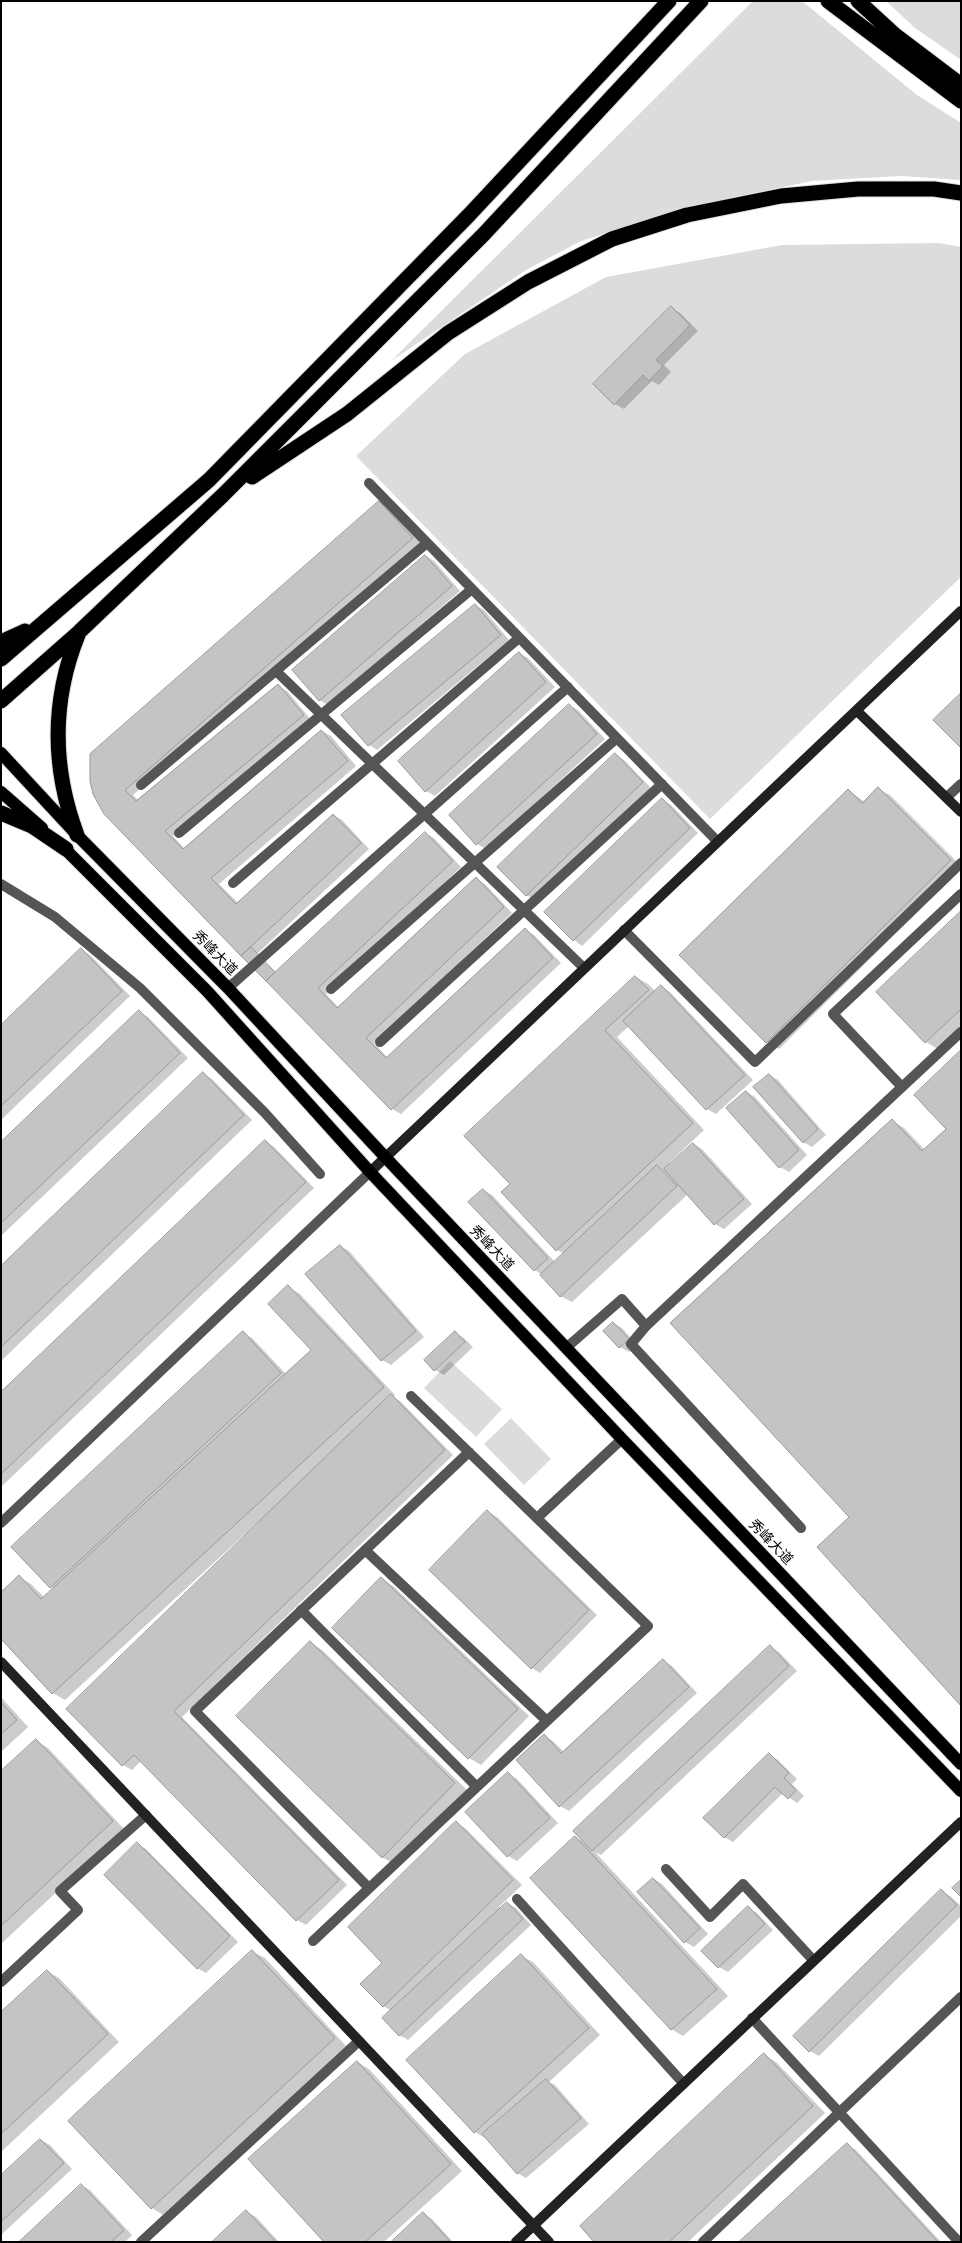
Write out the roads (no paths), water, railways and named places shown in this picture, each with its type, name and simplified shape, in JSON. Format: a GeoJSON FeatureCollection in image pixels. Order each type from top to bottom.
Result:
{"type":"FeatureCollection","features":[{"type":"Feature","properties":{"kind":"highway"},"geometry":{"type":"LineString","coordinates":[[1,659],[209,480],[469,215],[669,1]]}},
{"type":"Feature","properties":{"kind":"highway"},"geometry":{"type":"LineString","coordinates":[[1,701],[79,632],[224,496],[484,234],[702,1]]}},
{"type":"Feature","properties":{"kind":"highway"},"geometry":{"type":"LineString","coordinates":[[828,1],[961,101]]}},
{"type":"Feature","properties":{"kind":"highway"},"geometry":{"type":"LineString","coordinates":[[858,1],[895,35],[961,85]]}},
{"type":"Feature","properties":{"kind":"highway"},"geometry":{"type":"LineString","coordinates":[[224,496],[347,414],[448,333],[528,282],[612,239],[687,215],[781,196],[858,189],[934,189],[961,193]]}},
{"type":"Feature","properties":{"kind":"highway"},"geometry":{"type":"LineString","coordinates":[[1,642],[30,629],[47,618]]}},
{"type":"Feature","properties":{"kind":"highway"},"geometry":{"type":"LineString","coordinates":[[77,835],[62,788],[57,739],[60,695],[71,652],[79,632]]}},
{"type":"Feature","properties":{"kind":"highway"},"geometry":{"type":"LineString","coordinates":[[1,813],[32,826],[66,849]]}},
{"type":"Feature","properties":{"kind":"main road","name":"秀峰大道"},"geometry":{"type":"LineString","coordinates":[[1,753],[77,835],[228,988],[386,1158],[961,1764]]}},
{"type":"Feature","properties":{"kind":"main road"},"geometry":{"type":"LineString","coordinates":[[1,792],[66,849],[207,991],[370,1172],[622,1439],[961,1791]]}},
{"type":"Feature","properties":{"kind":"street"},"geometry":{"type":"LineString","coordinates":[[369,483],[717,842]]}},
{"type":"Feature","properties":{"kind":"street"},"geometry":{"type":"LineString","coordinates":[[141,786],[428,543]]}},
{"type":"Feature","properties":{"kind":"street"},"geometry":{"type":"LineString","coordinates":[[179,833],[472,589]]}},
{"type":"Feature","properties":{"kind":"street"},"geometry":{"type":"LineString","coordinates":[[1,1523],[961,611]]}},
{"type":"Feature","properties":{"kind":"street"},"geometry":{"type":"LineString","coordinates":[[233,883],[519,638]]}},
{"type":"Feature","properties":{"kind":"street"},"geometry":{"type":"LineString","coordinates":[[276,671],[584,968]]}},
{"type":"Feature","properties":{"kind":"street"},"geometry":{"type":"LineString","coordinates":[[228,988],[568,687]]}},
{"type":"Feature","properties":{"kind":"street"},"geometry":{"type":"LineString","coordinates":[[857,711],[961,812]]}},
{"type":"Feature","properties":{"kind":"street"},"geometry":{"type":"LineString","coordinates":[[331,989],[617,738]]}},
{"type":"Feature","properties":{"kind":"street"},"geometry":{"type":"LineString","coordinates":[[380,1042],[662,784]]}},
{"type":"Feature","properties":{"kind":"street"},"geometry":{"type":"LineString","coordinates":[[947,797],[961,784]]}},
{"type":"Feature","properties":{"kind":"street"},"geometry":{"type":"LineString","coordinates":[[624,930],[755,1062],[961,862]]}},
{"type":"Feature","properties":{"kind":"street"},"geometry":{"type":"LineString","coordinates":[[1,884],[56,917],[140,988],[265,1113],[320,1174]]}},
{"type":"Feature","properties":{"kind":"street"},"geometry":{"type":"LineString","coordinates":[[902,1087],[833,1014],[961,894]]}},
{"type":"Feature","properties":{"kind":"street"},"geometry":{"type":"LineString","coordinates":[[801,1528],[631,1344],[646,1326],[961,1032]]}},
{"type":"Feature","properties":{"kind":"street"},"geometry":{"type":"LineString","coordinates":[[566,1348],[622,1299],[646,1326]]}},
{"type":"Feature","properties":{"kind":"street"},"geometry":{"type":"LineString","coordinates":[[313,1941],[648,1626],[411,1396]]}},
{"type":"Feature","properties":{"kind":"street"},"geometry":{"type":"LineString","coordinates":[[537,1518],[622,1439]]}},
{"type":"Feature","properties":{"kind":"street"},"geometry":{"type":"LineString","coordinates":[[369,1888],[195,1710],[469,1452]]}},
{"type":"Feature","properties":{"kind":"street"},"geometry":{"type":"LineString","coordinates":[[365,1550],[547,1721]]}},
{"type":"Feature","properties":{"kind":"street"},"geometry":{"type":"LineString","coordinates":[[301,1610],[477,1787]]}},
{"type":"Feature","properties":{"kind":"street"},"geometry":{"type":"LineString","coordinates":[[1,1662],[550,2242]]}},
{"type":"Feature","properties":{"kind":"street"},"geometry":{"type":"LineString","coordinates":[[1,1982],[78,1910],[60,1892],[146,1815]]}},
{"type":"Feature","properties":{"kind":"street"},"geometry":{"type":"LineString","coordinates":[[516,2242],[961,1822]]}},
{"type":"Feature","properties":{"kind":"street"},"geometry":{"type":"LineString","coordinates":[[666,1869],[710,1917],[742,1884],[813,1960]]}},
{"type":"Feature","properties":{"kind":"street"},"geometry":{"type":"LineString","coordinates":[[516,1899],[683,2083]]}},
{"type":"Feature","properties":{"kind":"street"},"geometry":{"type":"LineString","coordinates":[[703,2242],[961,1997]]}},
{"type":"Feature","properties":{"kind":"street"},"geometry":{"type":"LineString","coordinates":[[752,2018],[959,2242]]}},
{"type":"Feature","properties":{"kind":"street"},"geometry":{"type":"LineString","coordinates":[[141,2242],[359,2041]]}}]}
